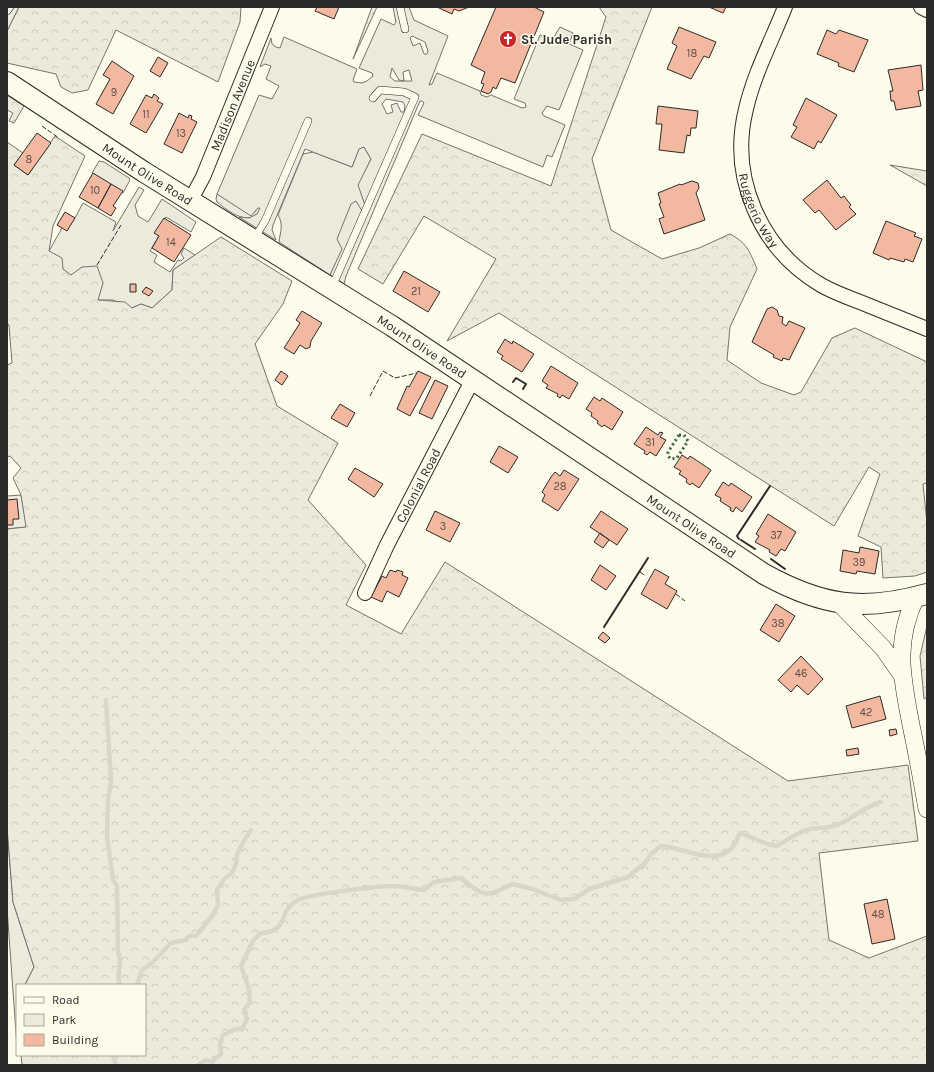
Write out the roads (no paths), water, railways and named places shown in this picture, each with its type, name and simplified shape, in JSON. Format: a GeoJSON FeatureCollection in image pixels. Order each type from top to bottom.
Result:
{"type":"FeatureCollection","features":[{"type":"Feature","properties":{"kind":"main road","name":"Mount Olive Road"},"geometry":{"type":"LineString","coordinates":[[7,82],[190,201],[332,287],[473,379],[754,568],[798,591],[839,603],[884,603],[921,596]]}},
{"type":"Feature","properties":{"kind":"street","name":"Madison Avenue"},"geometry":{"type":"LineString","coordinates":[[190,201],[203,177],[272,7]]}},
{"type":"Feature","properties":{"kind":"street","name":"Ruggerio Way"},"geometry":{"type":"LineString","coordinates":[[785,7],[754,86],[743,122],[743,169],[747,192],[755,212],[776,246],[795,266],[811,279],[832,291],[927,329]]}},
{"type":"Feature","properties":{"kind":"street"},"geometry":{"type":"LineString","coordinates":[[920,7],[927,10]]}},
{"type":"Feature","properties":{"kind":"street","name":"Colonial Road"},"geometry":{"type":"LineString","coordinates":[[365,593],[387,545],[473,379]]}},
{"type":"Feature","properties":{"kind":"street","name":"Mount Olive Road"},"geometry":{"type":"LineString","coordinates":[[921,596],[908,615],[903,634],[901,674],[925,786],[927,809]]}},
{"type":"Feature","properties":{"kind":"street","name":"Mount Olive Road"},"geometry":{"type":"LineString","coordinates":[[839,603],[883,648],[901,674]]}},
{"type":"Feature","properties":{"kind":"lane"},"geometry":{"type":"LineString","coordinates":[[7,11],[10,7]]}},
{"type":"Feature","properties":{"kind":"lane"},"geometry":{"type":"LineString","coordinates":[[400,7],[405,29]]}},
{"type":"Feature","properties":{"kind":"lane"},"geometry":{"type":"LineString","coordinates":[[332,287],[415,97],[404,92],[380,90],[373,98]]}},
{"type":"Feature","properties":{"kind":"lane"},"geometry":{"type":"LineString","coordinates":[[254,240],[266,221],[308,121]]}},
{"type":"Feature","properties":{"kind":"waterway"},"geometry":{"type":"LineString","coordinates":[[106,700],[111,781],[108,800],[107,837],[113,880],[117,886],[118,952],[120,956],[118,976],[120,984]]}},
{"type":"Feature","properties":{"kind":"waterway"},"geometry":{"type":"LineString","coordinates":[[198,1065],[205,1060],[212,1062],[221,1054],[220,1044],[223,1035],[236,1029],[242,1029],[247,1019],[244,1010],[250,1002],[249,989],[241,966],[253,941],[261,933],[270,932],[276,929],[280,925],[290,906],[303,898],[385,886],[401,886],[424,890],[434,882],[461,878],[475,889],[485,893],[496,892],[512,884],[533,889],[560,900],[575,899],[589,889],[628,877],[645,863],[651,854],[661,846],[706,856],[715,856],[724,854],[731,849],[740,833],[767,844],[777,846],[805,830],[837,825],[869,806],[881,802]]}},
{"type":"Feature","properties":{"kind":"waterway"},"geometry":{"type":"LineString","coordinates":[[137,984],[142,970],[152,963],[171,943],[185,940],[189,936],[196,936],[213,915],[218,905],[217,890],[224,879],[231,874],[236,864],[237,855],[251,830]]}},
{"type":"Feature","properties":{"kind":"waterway"},"geometry":{"type":"LineString","coordinates":[[113,1056],[116,1065]]}},
{"type":"Feature","properties":{"kind":"place","name":"St. Jude Parish"},"geometry":{"type":"Point","coordinates":[508,39]}}]}
